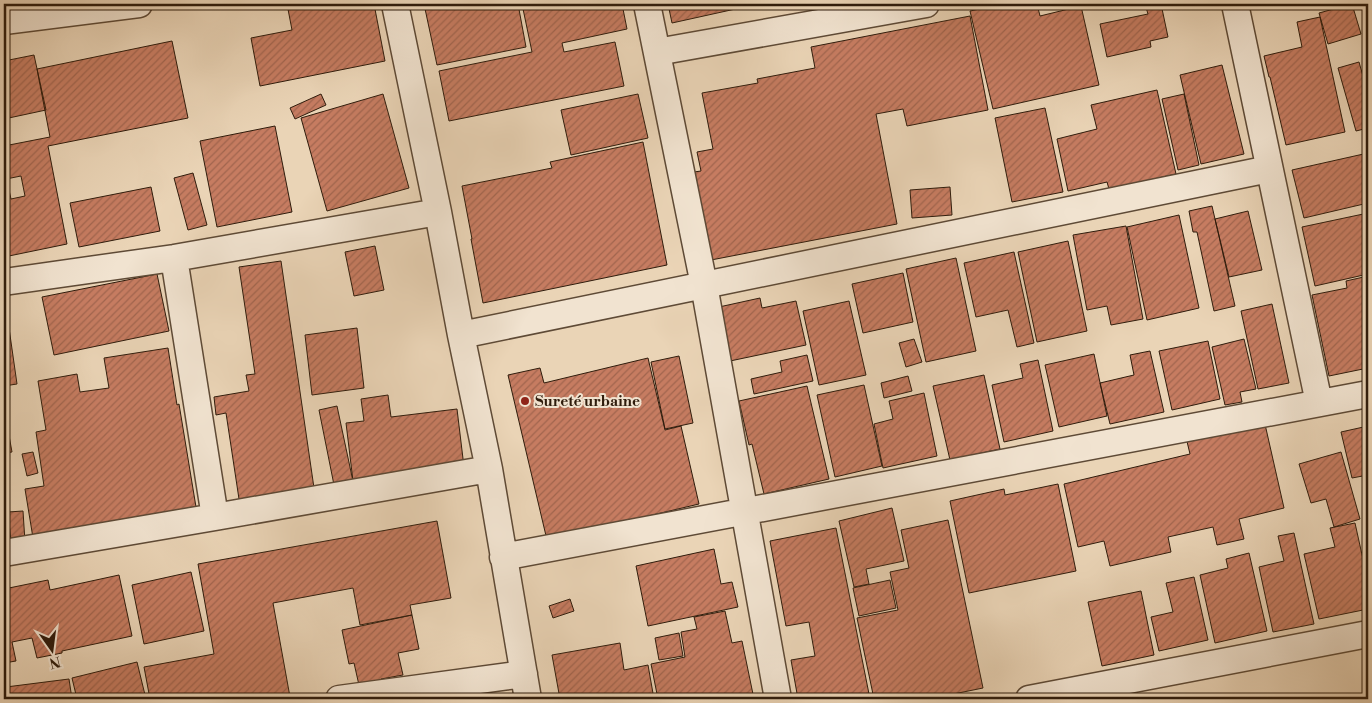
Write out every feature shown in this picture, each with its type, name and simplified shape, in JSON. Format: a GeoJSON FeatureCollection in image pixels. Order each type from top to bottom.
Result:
{"type":"FeatureCollection","features":[{"type":"Feature","properties":{"kind":"street"},"geometry":{"type":"LineString","coordinates":[[4,21],[139,4]]}},
{"type":"Feature","properties":{"kind":"street"},"geometry":{"type":"LineString","coordinates":[[339,699],[526,687],[489,469],[395,4]]}},
{"type":"Feature","properties":{"kind":"street"},"geometry":{"type":"LineString","coordinates":[[648,4],[704,285],[778,699]]}},
{"type":"Feature","properties":{"kind":"street"},"geometry":{"type":"LineString","coordinates":[[657,52],[926,4]]}},
{"type":"Feature","properties":{"kind":"street"},"geometry":{"type":"LineString","coordinates":[[1235,4],[1319,403]]}},
{"type":"Feature","properties":{"kind":"street"},"geometry":{"type":"LineString","coordinates":[[461,335],[1269,169]]}},
{"type":"Feature","properties":{"kind":"street"},"geometry":{"type":"LineString","coordinates":[[4,282],[174,258],[438,212]]}},
{"type":"Feature","properties":{"kind":"street"},"geometry":{"type":"LineString","coordinates":[[174,258],[215,518]]}},
{"type":"Feature","properties":{"kind":"street"},"geometry":{"type":"LineString","coordinates":[[503,557],[1368,394]]}},
{"type":"Feature","properties":{"kind":"street"},"geometry":{"type":"LineString","coordinates":[[4,553],[215,518],[489,469]]}},
{"type":"Feature","properties":{"kind":"street"},"geometry":{"type":"LineString","coordinates":[[1029,699],[1368,634]]}},
{"type":"Feature","properties":{"kind":"building"},"geometry":{"type":"Polygon","coordinates":[[[287,4],[374,4],[385,61],[260,86],[251,38],[292,30],[287,4]]]}},
{"type":"Feature","properties":{"kind":"building"},"geometry":{"type":"Polygon","coordinates":[[[424,4],[518,4],[526,47],[437,65],[424,4]]]}},
{"type":"Feature","properties":{"kind":"building"},"geometry":{"type":"Polygon","coordinates":[[[522,4],[622,4],[627,29],[562,43],[564,52],[615,42],[624,86],[449,121],[439,71],[532,52],[522,4]]]}},
{"type":"Feature","properties":{"kind":"building"},"geometry":{"type":"Polygon","coordinates":[[[668,4],[758,4],[672,23],[668,4]]]}},
{"type":"Feature","properties":{"kind":"building"},"geometry":{"type":"Polygon","coordinates":[[[1004,4],[1037,4],[1040,16],[1081,6],[1099,85],[993,109],[970,11],[1004,4]]]}},
{"type":"Feature","properties":{"kind":"building"},"geometry":{"type":"Polygon","coordinates":[[[1145,4],[1161,4],[1168,37],[1150,41],[1151,47],[1107,57],[1100,24],[1148,14],[1145,4]]]}},
{"type":"Feature","properties":{"kind":"building"},"geometry":{"type":"Polygon","coordinates":[[[1352,4],[1361,34],[1328,44],[1319,13],[1352,4]]]}},
{"type":"Feature","properties":{"kind":"building"},"geometry":{"type":"Polygon","coordinates":[[[970,16],[988,110],[907,126],[903,109],[876,114],[897,224],[711,260],[694,172],[701,171],[697,152],[713,149],[702,93],[758,83],[757,79],[815,68],[811,47],[970,16]]]}},
{"type":"Feature","properties":{"kind":"building"},"geometry":{"type":"Polygon","coordinates":[[[1320,17],[1345,132],[1286,145],[1264,56],[1302,47],[1297,22],[1320,17]]]}},
{"type":"Feature","properties":{"kind":"building"},"geometry":{"type":"Polygon","coordinates":[[[172,41],[188,118],[48,146],[67,244],[4,257],[4,182],[7,181],[11,199],[25,196],[21,176],[6,179],[4,146],[50,137],[37,69],[172,41]]]}},
{"type":"Feature","properties":{"kind":"building"},"geometry":{"type":"Polygon","coordinates":[[[34,55],[46,110],[4,119],[4,61],[34,55]]]}},
{"type":"Feature","properties":{"kind":"building"},"geometry":{"type":"Polygon","coordinates":[[[1359,62],[1368,94],[1368,128],[1356,131],[1338,68],[1359,62]]]}},
{"type":"Feature","properties":{"kind":"building"},"geometry":{"type":"Polygon","coordinates":[[[1222,65],[1244,154],[1201,164],[1180,75],[1222,65]]]}},
{"type":"Feature","properties":{"kind":"building"},"geometry":{"type":"Polygon","coordinates":[[[1157,90],[1176,174],[1109,189],[1107,182],[1068,191],[1057,139],[1097,129],[1091,105],[1157,90]]]}},
{"type":"Feature","properties":{"kind":"building"},"geometry":{"type":"Polygon","coordinates":[[[321,94],[326,105],[295,119],[290,108],[321,94]]]}},
{"type":"Feature","properties":{"kind":"building"},"geometry":{"type":"Polygon","coordinates":[[[383,94],[409,188],[327,211],[301,118],[383,94]]]}},
{"type":"Feature","properties":{"kind":"building"},"geometry":{"type":"Polygon","coordinates":[[[638,94],[648,138],[571,155],[561,110],[638,94]]]}},
{"type":"Feature","properties":{"kind":"building"},"geometry":{"type":"Polygon","coordinates":[[[1184,94],[1199,165],[1178,170],[1162,99],[1184,94]]]}},
{"type":"Feature","properties":{"kind":"building"},"geometry":{"type":"Polygon","coordinates":[[[1045,108],[1063,192],[1012,202],[995,118],[1045,108]]]}},
{"type":"Feature","properties":{"kind":"building"},"geometry":{"type":"Polygon","coordinates":[[[4,119],[9,146],[4,147],[4,119]]]}},
{"type":"Feature","properties":{"kind":"building"},"geometry":{"type":"Polygon","coordinates":[[[275,126],[292,212],[217,227],[200,141],[275,126]]]}},
{"type":"Feature","properties":{"kind":"building"},"geometry":{"type":"Polygon","coordinates":[[[643,142],[667,265],[483,303],[462,186],[552,168],[550,162],[643,142]]]}},
{"type":"Feature","properties":{"kind":"building"},"geometry":{"type":"Polygon","coordinates":[[[1368,153],[1368,203],[1304,218],[1292,170],[1368,153]]]}},
{"type":"Feature","properties":{"kind":"building"},"geometry":{"type":"Polygon","coordinates":[[[193,173],[207,225],[188,230],[174,178],[193,173]]]}},
{"type":"Feature","properties":{"kind":"building"},"geometry":{"type":"Polygon","coordinates":[[[151,187],[160,231],[79,247],[70,203],[151,187]]]}},
{"type":"Feature","properties":{"kind":"building"},"geometry":{"type":"Polygon","coordinates":[[[950,187],[952,215],[912,218],[910,190],[950,187]]]}},
{"type":"Feature","properties":{"kind":"building"},"geometry":{"type":"Polygon","coordinates":[[[1212,206],[1235,306],[1214,311],[1197,232],[1193,232],[1189,211],[1212,206]]]}},
{"type":"Feature","properties":{"kind":"building"},"geometry":{"type":"Polygon","coordinates":[[[1248,211],[1262,270],[1229,277],[1215,219],[1248,211]]]}},
{"type":"Feature","properties":{"kind":"building"},"geometry":{"type":"Polygon","coordinates":[[[1368,213],[1368,274],[1315,286],[1302,227],[1368,213]]]}},
{"type":"Feature","properties":{"kind":"building"},"geometry":{"type":"Polygon","coordinates":[[[1179,215],[1199,308],[1147,320],[1127,227],[1179,215]]]}},
{"type":"Feature","properties":{"kind":"building"},"geometry":{"type":"Polygon","coordinates":[[[1126,226],[1143,319],[1111,325],[1107,306],[1087,310],[1073,235],[1126,226]]]}},
{"type":"Feature","properties":{"kind":"building"},"geometry":{"type":"Polygon","coordinates":[[[1068,241],[1087,331],[1037,342],[1018,252],[1068,241]]]}},
{"type":"Feature","properties":{"kind":"building"},"geometry":{"type":"Polygon","coordinates":[[[375,246],[384,290],[354,296],[345,252],[375,246]]]}},
{"type":"Feature","properties":{"kind":"building"},"geometry":{"type":"Polygon","coordinates":[[[1014,252],[1034,343],[1017,347],[1008,310],[976,317],[964,263],[1014,252]]]}},
{"type":"Feature","properties":{"kind":"building"},"geometry":{"type":"Polygon","coordinates":[[[956,258],[976,351],[926,362],[906,269],[956,258]]]}},
{"type":"Feature","properties":{"kind":"building"},"geometry":{"type":"Polygon","coordinates":[[[281,261],[314,488],[239,499],[226,413],[216,415],[214,397],[249,391],[246,375],[255,374],[239,267],[281,261]]]}},
{"type":"Feature","properties":{"kind":"building"},"geometry":{"type":"Polygon","coordinates":[[[903,273],[913,322],[863,333],[852,284],[903,273]]]}},
{"type":"Feature","properties":{"kind":"building"},"geometry":{"type":"Polygon","coordinates":[[[157,274],[169,331],[54,355],[42,297],[157,274]]]}},
{"type":"Feature","properties":{"kind":"building"},"geometry":{"type":"Polygon","coordinates":[[[1368,276],[1368,371],[1364,372],[1363,369],[1329,376],[1312,295],[1347,288],[1346,281],[1368,276]]]}},
{"type":"Feature","properties":{"kind":"building"},"geometry":{"type":"Polygon","coordinates":[[[760,298],[762,308],[796,301],[806,345],[730,361],[719,307],[760,298]]]}},
{"type":"Feature","properties":{"kind":"building"},"geometry":{"type":"Polygon","coordinates":[[[849,301],[866,375],[819,385],[803,311],[849,301]]]}},
{"type":"Feature","properties":{"kind":"building"},"geometry":{"type":"Polygon","coordinates":[[[1272,304],[1289,383],[1258,389],[1241,311],[1272,304]]]}},
{"type":"Feature","properties":{"kind":"building"},"geometry":{"type":"Polygon","coordinates":[[[6,307],[17,384],[4,386],[4,308],[6,307]]]}},
{"type":"Feature","properties":{"kind":"building"},"geometry":{"type":"Polygon","coordinates":[[[357,328],[364,388],[312,395],[305,335],[357,328]]]}},
{"type":"Feature","properties":{"kind":"building"},"geometry":{"type":"Polygon","coordinates":[[[914,339],[922,362],[906,367],[899,343],[914,339]]]}},
{"type":"Feature","properties":{"kind":"building"},"geometry":{"type":"Polygon","coordinates":[[[1244,339],[1256,389],[1240,392],[1242,402],[1225,405],[1212,347],[1244,339]]]}},
{"type":"Feature","properties":{"kind":"building"},"geometry":{"type":"Polygon","coordinates":[[[1208,341],[1220,399],[1172,410],[1159,351],[1208,341]]]}},
{"type":"Feature","properties":{"kind":"building"},"geometry":{"type":"Polygon","coordinates":[[[168,348],[197,513],[34,544],[25,489],[44,486],[36,432],[46,430],[38,381],[77,374],[80,392],[109,388],[104,358],[168,348]]]}},
{"type":"Feature","properties":{"kind":"building"},"geometry":{"type":"Polygon","coordinates":[[[1150,351],[1164,412],[1110,424],[1100,383],[1134,375],[1130,355],[1150,351]]]}},
{"type":"Feature","properties":{"kind":"building"},"geometry":{"type":"Polygon","coordinates":[[[1094,354],[1107,416],[1059,427],[1045,365],[1094,354]]]}},
{"type":"Feature","properties":{"kind":"building"},"geometry":{"type":"Polygon","coordinates":[[[807,355],[813,381],[754,394],[751,379],[782,372],[780,361],[807,355]]]}},
{"type":"Feature","properties":{"kind":"building"},"geometry":{"type":"Polygon","coordinates":[[[679,356],[693,423],[665,429],[651,362],[679,356]]]}},
{"type":"Feature","properties":{"kind":"building"},"geometry":{"type":"Polygon","coordinates":[[[648,358],[665,430],[681,426],[699,504],[547,540],[508,375],[540,368],[544,383],[648,358]]]}},
{"type":"Feature","properties":{"kind":"building"},"geometry":{"type":"Polygon","coordinates":[[[1038,360],[1053,431],[1004,442],[992,385],[1023,378],[1020,364],[1038,360]]]}},
{"type":"Feature","properties":{"kind":"building"},"geometry":{"type":"Polygon","coordinates":[[[984,375],[1000,449],[950,460],[933,386],[984,375]]]}},
{"type":"Feature","properties":{"kind":"building"},"geometry":{"type":"Polygon","coordinates":[[[908,376],[912,391],[884,398],[881,383],[908,376]]]}},
{"type":"Feature","properties":{"kind":"building"},"geometry":{"type":"Polygon","coordinates":[[[864,385],[882,466],[835,477],[817,395],[864,385]]]}},
{"type":"Feature","properties":{"kind":"building"},"geometry":{"type":"Polygon","coordinates":[[[807,386],[829,479],[764,494],[752,444],[749,445],[739,401],[807,386]]]}},
{"type":"Feature","properties":{"kind":"building"},"geometry":{"type":"Polygon","coordinates":[[[924,393],[937,456],[883,468],[874,424],[893,419],[889,401],[924,393]]]}},
{"type":"Feature","properties":{"kind":"building"},"geometry":{"type":"Polygon","coordinates":[[[388,395],[391,417],[457,409],[464,467],[353,481],[346,423],[364,421],[361,399],[388,395]]]}},
{"type":"Feature","properties":{"kind":"building"},"geometry":{"type":"Polygon","coordinates":[[[337,406],[354,486],[335,490],[319,410],[337,406]]]}},
{"type":"Feature","properties":{"kind":"building"},"geometry":{"type":"Polygon","coordinates":[[[1262,411],[1284,508],[1239,519],[1244,539],[1217,545],[1213,527],[1168,537],[1171,552],[1110,566],[1104,541],[1078,547],[1064,484],[1190,454],[1184,429],[1262,411]]]}},
{"type":"Feature","properties":{"kind":"building"},"geometry":{"type":"Polygon","coordinates":[[[1368,426],[1368,475],[1352,478],[1341,432],[1368,426]]]}},
{"type":"Feature","properties":{"kind":"building"},"geometry":{"type":"Polygon","coordinates":[[[8,430],[12,452],[4,453],[4,431],[8,430]]]}},
{"type":"Feature","properties":{"kind":"building"},"geometry":{"type":"Polygon","coordinates":[[[33,452],[38,473],[27,476],[22,454],[33,452]]]}},
{"type":"Feature","properties":{"kind":"building"},"geometry":{"type":"Polygon","coordinates":[[[1341,452],[1360,519],[1334,527],[1326,499],[1311,503],[1299,464],[1341,452]]]}},
{"type":"Feature","properties":{"kind":"building"},"geometry":{"type":"Polygon","coordinates":[[[1058,484],[1076,571],[969,593],[950,501],[1004,489],[1005,495],[1058,484]]]}},
{"type":"Feature","properties":{"kind":"building"},"geometry":{"type":"Polygon","coordinates":[[[892,508],[904,561],[866,569],[869,584],[854,587],[839,521],[892,508]]]}},
{"type":"Feature","properties":{"kind":"building"},"geometry":{"type":"Polygon","coordinates":[[[23,511],[25,542],[11,543],[8,512],[23,511]]]}},
{"type":"Feature","properties":{"kind":"building"},"geometry":{"type":"Polygon","coordinates":[[[948,520],[983,688],[929,699],[874,699],[857,618],[898,610],[890,572],[909,568],[901,530],[948,520]]]}},
{"type":"Feature","properties":{"kind":"building"},"geometry":{"type":"Polygon","coordinates":[[[437,521],[451,598],[410,605],[412,615],[360,625],[353,588],[273,603],[290,697],[279,699],[150,699],[144,667],[214,654],[198,564],[437,521]]]}},
{"type":"Feature","properties":{"kind":"building"},"geometry":{"type":"Polygon","coordinates":[[[1355,523],[1368,582],[1368,609],[1319,619],[1304,554],[1335,547],[1330,528],[1355,523]]]}},
{"type":"Feature","properties":{"kind":"building"},"geometry":{"type":"Polygon","coordinates":[[[836,528],[870,699],[798,699],[791,660],[815,656],[809,622],[786,626],[770,541],[836,528]]]}},
{"type":"Feature","properties":{"kind":"building"},"geometry":{"type":"Polygon","coordinates":[[[1294,533],[1314,624],[1273,632],[1259,567],[1284,561],[1278,536],[1294,533]]]}},
{"type":"Feature","properties":{"kind":"building"},"geometry":{"type":"Polygon","coordinates":[[[714,549],[721,584],[732,582],[738,607],[648,626],[636,566],[714,549]]]}},
{"type":"Feature","properties":{"kind":"building"},"geometry":{"type":"Polygon","coordinates":[[[1249,553],[1267,631],[1215,643],[1200,575],[1228,568],[1226,559],[1249,553]]]}},
{"type":"Feature","properties":{"kind":"building"},"geometry":{"type":"Polygon","coordinates":[[[191,572],[204,631],[144,644],[132,585],[191,572]]]}},
{"type":"Feature","properties":{"kind":"building"},"geometry":{"type":"Polygon","coordinates":[[[119,575],[132,636],[37,658],[32,638],[12,642],[16,661],[4,663],[4,589],[48,580],[50,590],[119,575]]]}},
{"type":"Feature","properties":{"kind":"building"},"geometry":{"type":"Polygon","coordinates":[[[1194,577],[1208,640],[1159,651],[1151,617],[1173,612],[1166,583],[1194,577]]]}},
{"type":"Feature","properties":{"kind":"building"},"geometry":{"type":"Polygon","coordinates":[[[890,580],[896,608],[859,616],[853,588],[890,580]]]}},
{"type":"Feature","properties":{"kind":"building"},"geometry":{"type":"Polygon","coordinates":[[[1141,591],[1154,655],[1102,666],[1088,602],[1141,591]]]}},
{"type":"Feature","properties":{"kind":"building"},"geometry":{"type":"Polygon","coordinates":[[[570,599],[574,611],[553,618],[549,606],[570,599]]]}},
{"type":"Feature","properties":{"kind":"building"},"geometry":{"type":"Polygon","coordinates":[[[725,611],[732,643],[742,641],[754,699],[658,699],[651,664],[685,657],[681,632],[697,629],[694,617],[725,611]]]}},
{"type":"Feature","properties":{"kind":"building"},"geometry":{"type":"Polygon","coordinates":[[[412,615],[419,649],[398,653],[403,675],[381,679],[383,689],[361,694],[354,663],[349,664],[342,630],[412,615]]]}},
{"type":"Feature","properties":{"kind":"building"},"geometry":{"type":"Polygon","coordinates":[[[679,633],[683,656],[659,660],[655,638],[679,633]]]}},
{"type":"Feature","properties":{"kind":"building"},"geometry":{"type":"Polygon","coordinates":[[[620,643],[624,670],[648,665],[654,699],[560,699],[552,655],[620,643]]]}},
{"type":"Feature","properties":{"kind":"building"},"geometry":{"type":"Polygon","coordinates":[[[137,662],[146,699],[77,699],[72,678],[137,662]]]}},
{"type":"Feature","properties":{"kind":"building"},"geometry":{"type":"Polygon","coordinates":[[[69,679],[72,699],[8,699],[6,687],[69,679]]]}},
{"type":"Feature","properties":{"kind":"place","name":"Sureté urbaine"},"geometry":{"type":"Point","coordinates":[525,401]}}]}
